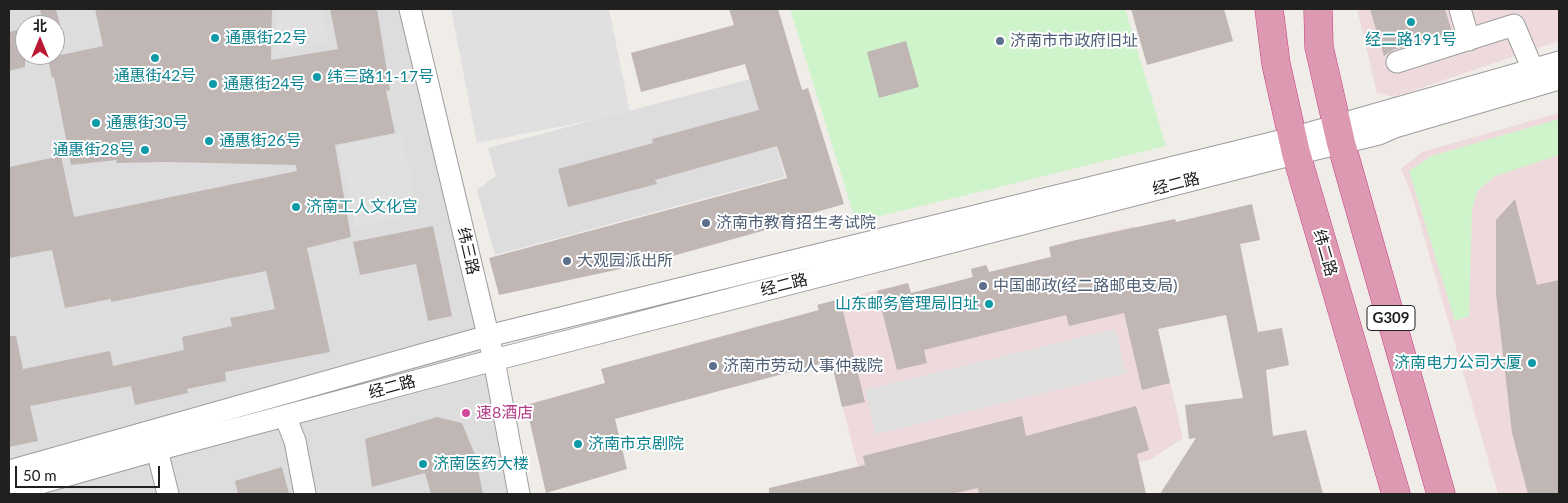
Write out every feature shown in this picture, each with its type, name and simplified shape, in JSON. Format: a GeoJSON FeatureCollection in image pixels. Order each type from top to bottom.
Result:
{"type":"FeatureCollection","features":[{"type":"Feature","properties":{"kind":"highway","name":"纬二路"},"geometry":{"type":"LineString","coordinates":[[1269,9],[1276,64],[1294,146],[1396,494]]}},
{"type":"Feature","properties":{"kind":"highway","name":"G309"},"geometry":{"type":"LineString","coordinates":[[1318,9],[1320,47],[1339,134],[1441,494]]}},
{"type":"Feature","properties":{"kind":"street","name":"纬三路"},"geometry":{"type":"LineString","coordinates":[[410,9],[494,360],[519,494]]}},
{"type":"Feature","properties":{"kind":"street"},"geometry":{"type":"LineString","coordinates":[[1460,9],[1469,40]]}},
{"type":"Feature","properties":{"kind":"street"},"geometry":{"type":"LineString","coordinates":[[1397,62],[1514,25],[1533,70]]}},
{"type":"Feature","properties":{"kind":"street","name":"经二路"},"geometry":{"type":"LineString","coordinates":[[9,492],[157,450],[1339,134],[1559,62]]}},
{"type":"Feature","properties":{"kind":"street","name":"经二路"},"geometry":{"type":"LineString","coordinates":[[1339,134],[1379,134],[1395,127],[1559,79]]}},
{"type":"Feature","properties":{"kind":"street","name":"经二路"},"geometry":{"type":"LineString","coordinates":[[9,471],[488,336],[1294,146]]}},
{"type":"Feature","properties":{"kind":"street"},"geometry":{"type":"LineString","coordinates":[[285,416],[295,441],[305,494]]}},
{"type":"Feature","properties":{"kind":"street"},"geometry":{"type":"LineString","coordinates":[[157,450],[168,494]]}},
{"type":"Feature","properties":{"kind":"shaded area"},"geometry":{"type":"Polygon","coordinates":[[[9,9],[412,9],[512,494],[9,494],[9,9]]]}},
{"type":"Feature","properties":{"kind":"shaded area"},"geometry":{"type":"Polygon","coordinates":[[[276,9],[322,9],[328,43],[277,52],[276,9]]]}},
{"type":"Feature","properties":{"kind":"shaded area"},"geometry":{"type":"Polygon","coordinates":[[[451,9],[609,9],[630,113],[477,143],[451,9]]]}},
{"type":"Feature","properties":{"kind":"shaded area"},"geometry":{"type":"Polygon","coordinates":[[[1357,9],[1559,9],[1559,41],[1394,97],[1377,93],[1357,9]]]}},
{"type":"Feature","properties":{"kind":"shaded area"},"geometry":{"type":"Polygon","coordinates":[[[758,77],[785,177],[495,255],[477,190],[496,176],[488,148],[758,77]]]}},
{"type":"Feature","properties":{"kind":"shaded area"},"geometry":{"type":"Polygon","coordinates":[[[1559,113],[1559,494],[1498,494],[1412,195],[1401,169],[1422,152],[1559,113]]]}},
{"type":"Feature","properties":{"kind":"shaded area"},"geometry":{"type":"Polygon","coordinates":[[[402,133],[418,214],[355,227],[339,146],[402,133]]]}},
{"type":"Feature","properties":{"kind":"shaded area"},"geometry":{"type":"Polygon","coordinates":[[[1134,226],[1183,438],[1151,459],[1011,494],[865,494],[817,305],[886,288],[887,291],[903,287],[902,284],[908,283],[911,293],[972,278],[971,269],[986,265],[990,272],[1051,257],[1049,247],[1072,245],[1072,241],[1134,226]]]}},
{"type":"Feature","properties":{"kind":"shaded area"},"geometry":{"type":"Polygon","coordinates":[[[1115,329],[1126,373],[876,434],[865,390],[1115,329]]]}},
{"type":"Feature","properties":{"kind":"green space"},"geometry":{"type":"Polygon","coordinates":[[[790,9],[1125,9],[1166,146],[856,222],[790,9]]]}},
{"type":"Feature","properties":{"kind":"green space"},"geometry":{"type":"Polygon","coordinates":[[[1559,119],[1559,155],[1495,176],[1477,191],[1472,210],[1469,316],[1455,321],[1409,171],[1431,156],[1559,119]]]}},
{"type":"Feature","properties":{"kind":"building"},"geometry":{"type":"Polygon","coordinates":[[[40,9],[56,9],[58,15],[41,15],[40,9]]]}},
{"type":"Feature","properties":{"kind":"building"},"geometry":{"type":"Polygon","coordinates":[[[95,9],[272,9],[271,60],[338,49],[330,9],[377,9],[390,90],[386,91],[395,133],[335,145],[351,237],[307,248],[330,352],[225,372],[226,381],[187,389],[188,393],[135,405],[131,386],[30,406],[38,441],[9,447],[9,336],[16,336],[23,369],[110,351],[113,366],[184,350],[182,337],[232,326],[230,318],[275,309],[266,271],[111,302],[111,299],[65,308],[52,250],[9,258],[9,167],[61,156],[74,217],[297,171],[296,165],[167,162],[116,163],[117,160],[71,165],[54,77],[52,78],[49,65],[65,65],[65,54],[103,46],[95,9]]]}},
{"type":"Feature","properties":{"kind":"building"},"geometry":{"type":"Polygon","coordinates":[[[729,9],[778,9],[802,90],[808,88],[844,204],[779,223],[780,226],[644,264],[499,295],[489,258],[787,178],[777,146],[655,180],[657,184],[568,207],[558,169],[653,143],[652,139],[759,110],[745,64],[641,92],[631,53],[734,25],[729,9]]]}},
{"type":"Feature","properties":{"kind":"building"},"geometry":{"type":"Polygon","coordinates":[[[1131,9],[1224,9],[1233,41],[1147,65],[1131,9]]]}},
{"type":"Feature","properties":{"kind":"building","name":"经二路191号"},"geometry":{"type":"Polygon","coordinates":[[[1370,9],[1445,9],[1452,32],[1393,50],[1384,56],[1370,9]]]}},
{"type":"Feature","properties":{"kind":"building"},"geometry":{"type":"Polygon","coordinates":[[[15,30],[15,65],[25,65],[25,67],[9,71],[9,32],[15,30]]]}},
{"type":"Feature","properties":{"kind":"building"},"geometry":{"type":"Polygon","coordinates":[[[906,41],[919,87],[879,98],[867,52],[906,41]]]}},
{"type":"Feature","properties":{"kind":"building","name":"济南电力公司大厦"},"geometry":{"type":"Polygon","coordinates":[[[1515,199],[1537,285],[1559,280],[1559,494],[1528,494],[1512,433],[1496,294],[1496,220],[1515,199]]]}},
{"type":"Feature","properties":{"kind":"building"},"geometry":{"type":"Polygon","coordinates":[[[1252,204],[1260,240],[1240,244],[1258,332],[1282,328],[1289,365],[1266,370],[1273,436],[1306,430],[1323,494],[1160,494],[1196,438],[1189,439],[1185,405],[1243,398],[1226,315],[1158,329],[1170,383],[1142,390],[1124,313],[1069,326],[1066,315],[924,350],[927,363],[897,370],[877,291],[908,283],[911,293],[973,277],[971,269],[986,265],[989,272],[1051,257],[1049,247],[1175,219],[1176,222],[1252,204]]]}},
{"type":"Feature","properties":{"kind":"building"},"geometry":{"type":"Polygon","coordinates":[[[433,226],[452,316],[428,321],[416,264],[360,275],[353,242],[433,226]]]}},
{"type":"Feature","properties":{"kind":"building"},"geometry":{"type":"Polygon","coordinates":[[[840,299],[865,402],[842,407],[831,361],[615,419],[627,469],[546,493],[526,405],[605,383],[601,369],[819,310],[817,305],[840,299]]]}},
{"type":"Feature","properties":{"kind":"building"},"geometry":{"type":"Polygon","coordinates":[[[1136,406],[1149,450],[1137,454],[1146,494],[979,494],[978,488],[951,494],[769,494],[769,488],[865,465],[863,456],[1022,416],[1026,436],[1136,406]]]}},
{"type":"Feature","properties":{"kind":"building","name":"济南医药大楼"},"geometry":{"type":"Polygon","coordinates":[[[437,417],[462,423],[475,455],[483,494],[431,494],[425,473],[372,487],[365,439],[437,417]]]}},
{"type":"Feature","properties":{"kind":"building"},"geometry":{"type":"Polygon","coordinates":[[[282,467],[289,494],[238,494],[235,481],[282,467]]]}},
{"type":"Feature","properties":{"kind":"place","name":"经二路191号"},"geometry":{"type":"Point","coordinates":[1411,22]}},
{"type":"Feature","properties":{"kind":"place","name":"通惠街22号"},"geometry":{"type":"Point","coordinates":[215,38]}},
{"type":"Feature","properties":{"kind":"place","name":"济南市市政府旧址"},"geometry":{"type":"Point","coordinates":[1000,41]}},
{"type":"Feature","properties":{"kind":"place","name":"通惠街42号"},"geometry":{"type":"Point","coordinates":[155,58]}},
{"type":"Feature","properties":{"kind":"place","name":"纬三路11-17号"},"geometry":{"type":"Point","coordinates":[317,77]}},
{"type":"Feature","properties":{"kind":"place","name":"通惠街24号"},"geometry":{"type":"Point","coordinates":[213,84]}},
{"type":"Feature","properties":{"kind":"place","name":"通惠街30号"},"geometry":{"type":"Point","coordinates":[96,123]}},
{"type":"Feature","properties":{"kind":"place","name":"通惠街26号"},"geometry":{"type":"Point","coordinates":[209,141]}},
{"type":"Feature","properties":{"kind":"place","name":"通惠街28号"},"geometry":{"type":"Point","coordinates":[145,150]}},
{"type":"Feature","properties":{"kind":"place","name":"济南工人文化宫"},"geometry":{"type":"Point","coordinates":[296,207]}},
{"type":"Feature","properties":{"kind":"place","name":"济南市教育招生考试院"},"geometry":{"type":"Point","coordinates":[706,223]}},
{"type":"Feature","properties":{"kind":"place","name":"大观园派出所"},"geometry":{"type":"Point","coordinates":[567,261]}},
{"type":"Feature","properties":{"kind":"place","name":"中国邮政(经二路邮电支局)"},"geometry":{"type":"Point","coordinates":[983,286]}},
{"type":"Feature","properties":{"kind":"place","name":"山东邮务管理局旧址"},"geometry":{"type":"Point","coordinates":[989,304]}},
{"type":"Feature","properties":{"kind":"place","name":"济南电力公司大厦"},"geometry":{"type":"Point","coordinates":[1532,363]}},
{"type":"Feature","properties":{"kind":"place","name":"济南市劳动人事仲裁院"},"geometry":{"type":"Point","coordinates":[713,366]}},
{"type":"Feature","properties":{"kind":"place","name":"速8酒店"},"geometry":{"type":"Point","coordinates":[466,413]}},
{"type":"Feature","properties":{"kind":"place","name":"济南市京剧院"},"geometry":{"type":"Point","coordinates":[578,444]}},
{"type":"Feature","properties":{"kind":"place","name":"济南医药大楼"},"geometry":{"type":"Point","coordinates":[423,464]}}]}
